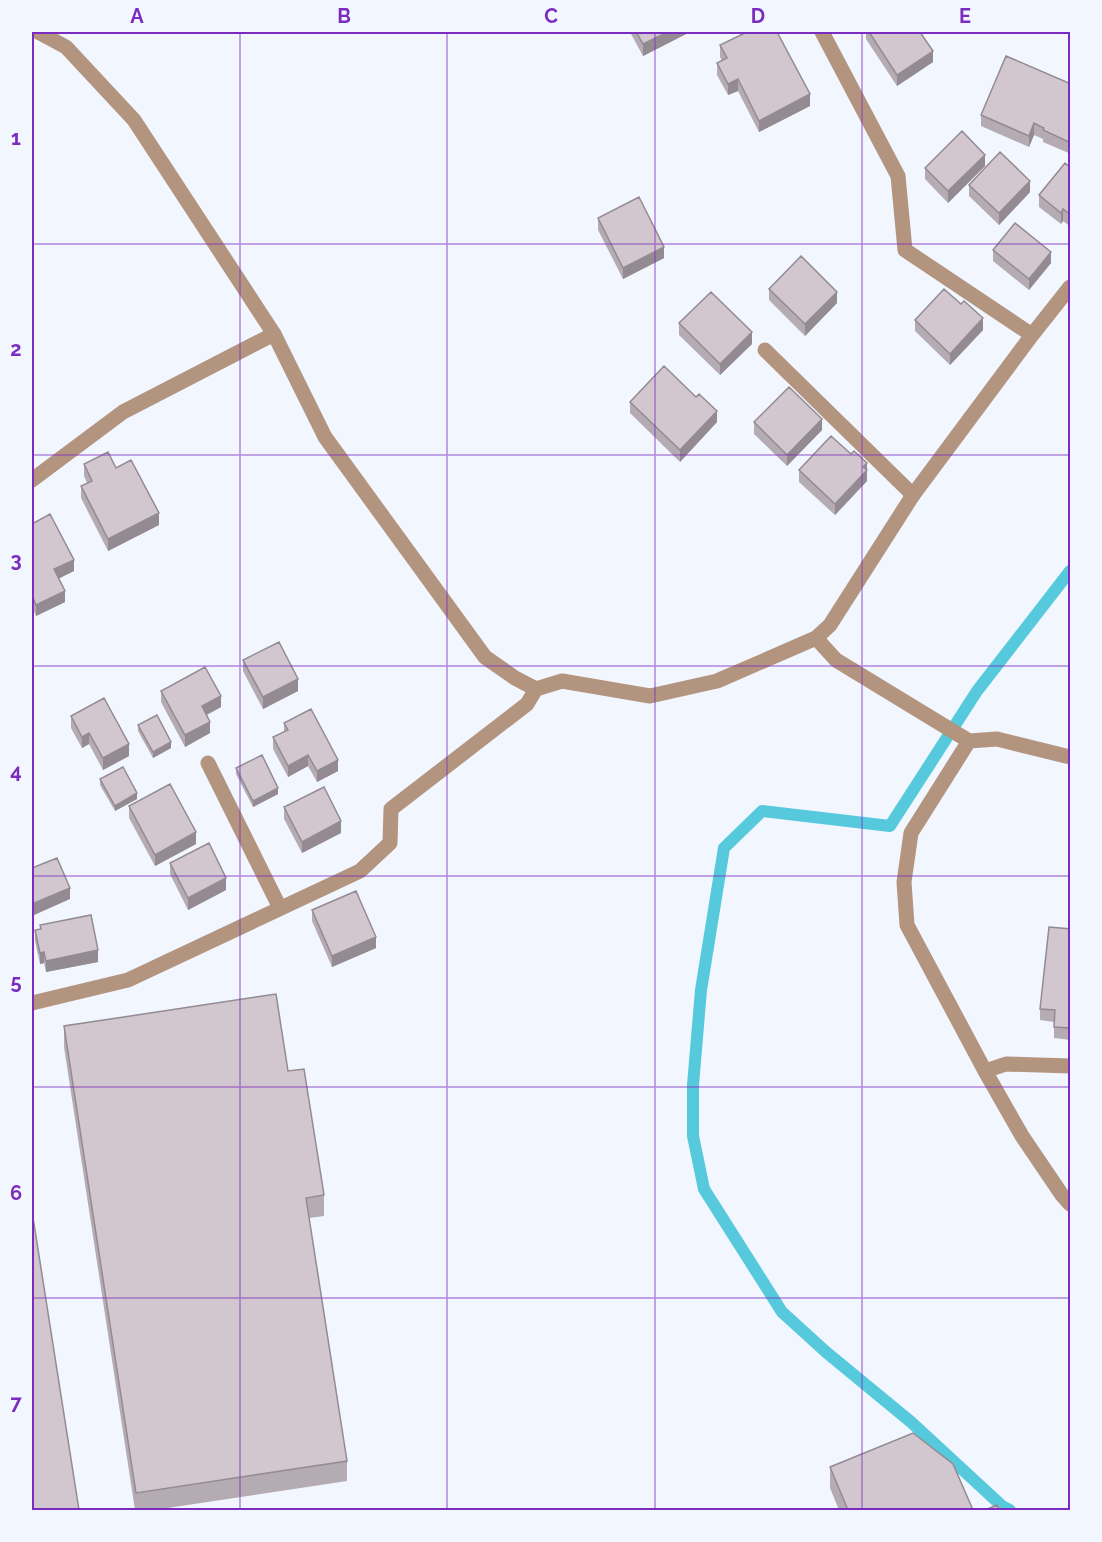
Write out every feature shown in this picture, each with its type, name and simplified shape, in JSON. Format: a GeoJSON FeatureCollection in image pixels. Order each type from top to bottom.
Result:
{"type":"FeatureCollection","features":[{"type":"Feature","properties":{"kind":"street"},"geometry":{"type":"LineString","coordinates":[[38,32],[66,47],[134,120],[274,334],[325,437],[485,657],[515,678],[536,688],[562,681],[650,696],[717,681],[816,638],[830,625],[912,495],[1032,335],[1071,287]]}},
{"type":"Feature","properties":{"kind":"street"},"geometry":{"type":"LineString","coordinates":[[822,32],[898,176],[905,250],[1032,335]]}},
{"type":"Feature","properties":{"kind":"street"},"geometry":{"type":"LineString","coordinates":[[32,480],[123,412],[274,334]]}},
{"type":"Feature","properties":{"kind":"street"},"geometry":{"type":"LineString","coordinates":[[765,350],[912,495]]}},
{"type":"Feature","properties":{"kind":"street"},"geometry":{"type":"LineString","coordinates":[[816,638],[836,660],[965,739],[997,739],[1071,757]]}},
{"type":"Feature","properties":{"kind":"street"},"geometry":{"type":"LineString","coordinates":[[32,1003],[128,980],[360,871],[390,843],[391,809],[527,704],[536,688]]}},
{"type":"Feature","properties":{"kind":"street"},"geometry":{"type":"LineString","coordinates":[[965,739],[911,833],[904,882],[907,925],[1022,1136],[1062,1195],[1071,1204]]}},
{"type":"Feature","properties":{"kind":"street"},"geometry":{"type":"LineString","coordinates":[[208,763],[280,909]]}},
{"type":"Feature","properties":{"kind":"street"},"geometry":{"type":"LineString","coordinates":[[985,1071],[1006,1064],[1071,1066]]}},
{"type":"Feature","properties":{"kind":"building"},"geometry":{"type":"Polygon","coordinates":[[[636,32],[668,32],[643,44],[636,32]]]}},
{"type":"Feature","properties":{"kind":"building"},"geometry":{"type":"Polygon","coordinates":[[[747,32],[777,32],[810,94],[759,121],[738,79],[728,84],[717,63],[727,58],[720,45],[747,32]]]}},
{"type":"Feature","properties":{"kind":"building"},"geometry":{"type":"Polygon","coordinates":[[[869,32],[920,32],[933,51],[897,75],[869,32]]]}},
{"type":"Feature","properties":{"kind":"building"},"geometry":{"type":"Polygon","coordinates":[[[1006,56],[1071,84],[1071,143],[1043,130],[1044,128],[1034,123],[1029,136],[981,115],[1006,56]]]}},
{"type":"Feature","properties":{"kind":"building"},"geometry":{"type":"Polygon","coordinates":[[[962,131],[985,155],[948,191],[925,168],[962,131]]]}},
{"type":"Feature","properties":{"kind":"building"},"geometry":{"type":"Polygon","coordinates":[[[1000,152],[1030,181],[999,213],[969,185],[1000,152]]]}},
{"type":"Feature","properties":{"kind":"building"},"geometry":{"type":"Polygon","coordinates":[[[1065,163],[1071,168],[1071,215],[1063,209],[1061,213],[1039,195],[1065,163]]]}},
{"type":"Feature","properties":{"kind":"building"},"geometry":{"type":"Polygon","coordinates":[[[639,197],[664,247],[623,268],[598,218],[639,197]]]}},
{"type":"Feature","properties":{"kind":"building"},"geometry":{"type":"Polygon","coordinates":[[[1015,223],[1051,252],[1029,279],[993,250],[1015,223]]]}},
{"type":"Feature","properties":{"kind":"building"},"geometry":{"type":"Polygon","coordinates":[[[801,256],[837,292],[805,324],[769,289],[801,256]]]}},
{"type":"Feature","properties":{"kind":"building"},"geometry":{"type":"Polygon","coordinates":[[[944,289],[961,304],[964,301],[983,318],[950,354],[915,320],[944,289]]]}},
{"type":"Feature","properties":{"kind":"building"},"geometry":{"type":"Polygon","coordinates":[[[711,292],[752,332],[720,364],[679,323],[711,292]]]}},
{"type":"Feature","properties":{"kind":"building"},"geometry":{"type":"Polygon","coordinates":[[[664,366],[696,397],[699,394],[717,411],[680,450],[630,402],[664,366]]]}},
{"type":"Feature","properties":{"kind":"building"},"geometry":{"type":"Polygon","coordinates":[[[789,387],[822,419],[787,455],[754,422],[789,387]]]}},
{"type":"Feature","properties":{"kind":"building"},"geometry":{"type":"Polygon","coordinates":[[[831,436],[851,454],[854,451],[867,463],[863,467],[867,470],[835,504],[799,470],[831,436]]]}},
{"type":"Feature","properties":{"kind":"building"},"geometry":{"type":"Polygon","coordinates":[[[108,452],[116,468],[131,460],[159,513],[108,539],[81,486],[92,481],[84,464],[108,452]]]}},
{"type":"Feature","properties":{"kind":"building"},"geometry":{"type":"Polygon","coordinates":[[[50,514],[74,560],[54,569],[65,591],[36,605],[32,595],[32,524],[50,514]]]}},
{"type":"Feature","properties":{"kind":"building"},"geometry":{"type":"Polygon","coordinates":[[[279,642],[298,679],[263,697],[243,660],[279,642]]]}},
{"type":"Feature","properties":{"kind":"building"},"geometry":{"type":"Polygon","coordinates":[[[205,667],[221,696],[202,706],[210,722],[185,735],[161,691],[205,667]]]}},
{"type":"Feature","properties":{"kind":"building"},"geometry":{"type":"Polygon","coordinates":[[[104,698],[129,744],[103,758],[89,733],[82,737],[71,716],[104,698]]]}},
{"type":"Feature","properties":{"kind":"building"},"geometry":{"type":"Polygon","coordinates":[[[311,709],[338,760],[317,771],[308,755],[288,766],[273,737],[288,730],[284,723],[311,709]]]}},
{"type":"Feature","properties":{"kind":"building"},"geometry":{"type":"Polygon","coordinates":[[[157,715],[171,742],[153,752],[138,725],[157,715]]]}},
{"type":"Feature","properties":{"kind":"building"},"geometry":{"type":"Polygon","coordinates":[[[262,755],[278,788],[253,801],[236,768],[262,755]]]}},
{"type":"Feature","properties":{"kind":"building"},"geometry":{"type":"Polygon","coordinates":[[[123,767],[137,793],[115,806],[100,779],[123,767]]]}},
{"type":"Feature","properties":{"kind":"building"},"geometry":{"type":"Polygon","coordinates":[[[170,784],[196,832],[155,855],[129,806],[170,784]]]}},
{"type":"Feature","properties":{"kind":"building"},"geometry":{"type":"Polygon","coordinates":[[[324,787],[341,821],[302,842],[284,807],[324,787]]]}},
{"type":"Feature","properties":{"kind":"building"},"geometry":{"type":"Polygon","coordinates":[[[209,843],[226,878],[188,898],[170,863],[209,843]]]}},
{"type":"Feature","properties":{"kind":"building"},"geometry":{"type":"Polygon","coordinates":[[[57,858],[70,888],[32,904],[32,868],[57,858]]]}},
{"type":"Feature","properties":{"kind":"building"},"geometry":{"type":"Polygon","coordinates":[[[356,891],[376,937],[332,956],[312,910],[356,891]]]}},
{"type":"Feature","properties":{"kind":"building"},"geometry":{"type":"Polygon","coordinates":[[[91,915],[98,950],[46,961],[44,952],[40,953],[35,930],[41,929],[40,925],[91,915]]]}},
{"type":"Feature","properties":{"kind":"building"},"geometry":{"type":"Polygon","coordinates":[[[1049,927],[1071,929],[1071,1028],[1054,1027],[1055,1010],[1040,1009],[1049,927]]]}},
{"type":"Feature","properties":{"kind":"building"},"geometry":{"type":"Polygon","coordinates":[[[276,994],[288,1071],[304,1069],[324,1195],[306,1198],[347,1461],[136,1493],[64,1026],[276,994]]]}},
{"type":"Feature","properties":{"kind":"building"},"geometry":{"type":"Polygon","coordinates":[[[32,1211],[79,1510],[32,1510],[32,1211]]]}},
{"type":"Feature","properties":{"kind":"building"},"geometry":{"type":"Polygon","coordinates":[[[913,1433],[953,1464],[973,1510],[848,1510],[830,1467],[913,1433]]]}},
{"type":"Feature","properties":{"kind":"building"},"geometry":{"type":"Polygon","coordinates":[[[997,1505],[999,1510],[985,1510],[997,1505]]]}},
{"type":"Feature","properties":{"kind":"waterway"},"geometry":{"type":"LineString","coordinates":[[1010,1510],[1002,1506],[911,1422],[826,1352],[782,1312],[704,1189],[693,1136],[693,1085],[701,990],[724,848],[762,811],[890,826],[977,691],[1070,571]]}}]}
